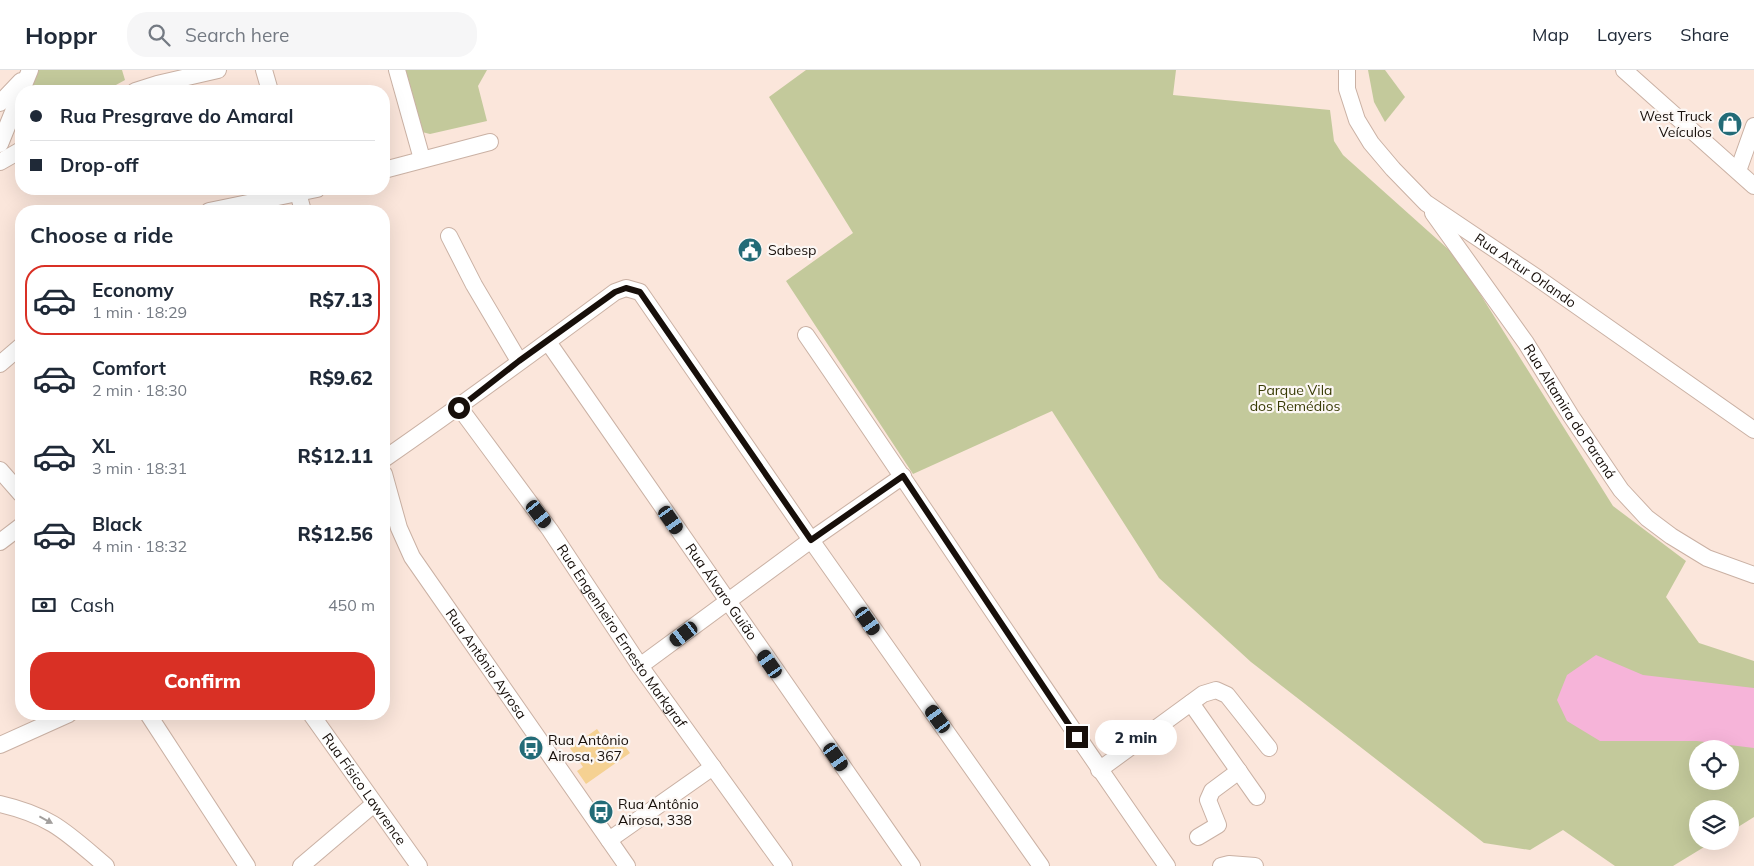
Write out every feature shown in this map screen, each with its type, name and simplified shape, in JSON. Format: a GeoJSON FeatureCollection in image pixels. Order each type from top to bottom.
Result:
{"type":"FeatureCollection","features":[{"type":"Feature","properties":{"kind":"street"},"geometry":{"type":"LineString","coordinates":[[154,85],[218,70]]}},
{"type":"Feature","properties":{"kind":"street"},"geometry":{"type":"LineString","coordinates":[[264,70],[268,85]]}},
{"type":"Feature","properties":{"kind":"street"},"geometry":{"type":"LineString","coordinates":[[397,70],[422,159]]}},
{"type":"Feature","properties":{"kind":"street","name":"Rua Artur Orlando"},"geometry":{"type":"LineString","coordinates":[[1347,70],[1347,89],[1357,120],[1371,143],[1426,203],[1536,277],[1754,430]]}},
{"type":"Feature","properties":{"kind":"street"},"geometry":{"type":"LineString","coordinates":[[1624,70],[1754,186]]}},
{"type":"Feature","properties":{"kind":"street"},"geometry":{"type":"LineString","coordinates":[[0,103],[25,72]]}},
{"type":"Feature","properties":{"kind":"street"},"geometry":{"type":"LineString","coordinates":[[20,85],[25,72]]}},
{"type":"Feature","properties":{"kind":"street"},"geometry":{"type":"LineString","coordinates":[[0,144],[15,101]]}},
{"type":"Feature","properties":{"kind":"street"},"geometry":{"type":"LineString","coordinates":[[1738,171],[1754,126]]}},
{"type":"Feature","properties":{"kind":"street"},"geometry":{"type":"LineString","coordinates":[[390,168],[490,142]]}},
{"type":"Feature","properties":{"kind":"street"},"geometry":{"type":"LineString","coordinates":[[0,162],[15,153]]}},
{"type":"Feature","properties":{"kind":"street"},"geometry":{"type":"LineString","coordinates":[[236,205],[280,195]]}},
{"type":"Feature","properties":{"kind":"street","name":"Rua Altamira do Paraná"},"geometry":{"type":"LineString","coordinates":[[1426,203],[1526,343],[1571,416],[1621,490],[1647,518],[1671,536],[1707,558],[1754,575]]}},
{"type":"Feature","properties":{"kind":"street"},"geometry":{"type":"LineString","coordinates":[[449,236],[474,285],[519,361]]}},
{"type":"Feature","properties":{"kind":"street"},"geometry":{"type":"LineString","coordinates":[[390,455],[459,408],[519,361],[615,292],[626,288],[640,292],[811,540],[1042,866]]}},
{"type":"Feature","properties":{"kind":"street"},"geometry":{"type":"LineString","coordinates":[[806,335],[903,476],[1099,770],[1167,866]]}},
{"type":"Feature","properties":{"kind":"street","name":"Rua Álvaro Guião"},"geometry":{"type":"LineString","coordinates":[[548,342],[912,866]]}},
{"type":"Feature","properties":{"kind":"street"},"geometry":{"type":"LineString","coordinates":[[0,364],[15,351]]}},
{"type":"Feature","properties":{"kind":"street","name":"Rua Engenheiro Ernesto Markgraf"},"geometry":{"type":"LineString","coordinates":[[459,408],[550,530],[640,666],[784,866]]}},
{"type":"Feature","properties":{"kind":"street"},"geometry":{"type":"LineString","coordinates":[[0,470],[15,487]]}},
{"type":"Feature","properties":{"kind":"street"},"geometry":{"type":"LineString","coordinates":[[640,666],[811,540],[903,476]]}},
{"type":"Feature","properties":{"kind":"street","name":"Rua Antônio Ayrosa"},"geometry":{"type":"LineString","coordinates":[[390,496],[399,528],[412,557],[627,866]]}},
{"type":"Feature","properties":{"kind":"street"},"geometry":{"type":"LineString","coordinates":[[0,542],[15,531]]}},
{"type":"Feature","properties":{"kind":"street"},"geometry":{"type":"LineString","coordinates":[[1099,770],[1203,694],[1216,690],[1227,695],[1269,748]]}},
{"type":"Feature","properties":{"kind":"street"},"geometry":{"type":"LineString","coordinates":[[1191,703],[1257,797]]}},
{"type":"Feature","properties":{"kind":"street"},"geometry":{"type":"LineString","coordinates":[[0,745],[56,720]]}},
{"type":"Feature","properties":{"kind":"street"},"geometry":{"type":"LineString","coordinates":[[152,720],[247,866]]}},
{"type":"Feature","properties":{"kind":"street","name":"Rua Físico Lawrence"},"geometry":{"type":"LineString","coordinates":[[315,720],[419,866]]}},
{"type":"Feature","properties":{"kind":"street"},"geometry":{"type":"LineString","coordinates":[[609,840],[714,767]]}},
{"type":"Feature","properties":{"kind":"street"},"geometry":{"type":"LineString","coordinates":[[1198,837],[1218,825],[1208,800],[1212,791],[1239,771]]}},
{"type":"Feature","properties":{"kind":"street"},"geometry":{"type":"LineString","coordinates":[[0,804],[29,811],[49,821],[69,834],[106,866]]}},
{"type":"Feature","properties":{"kind":"street"},"geometry":{"type":"LineString","coordinates":[[301,866],[374,804]]}},
{"type":"Feature","properties":{"kind":"street"},"geometry":{"type":"LineString","coordinates":[[1221,866],[1229,864],[1255,866]]}},
{"type":"Feature","properties":{"kind":"green space"},"geometry":{"type":"Polygon","coordinates":[[[37,70],[122,70],[125,80],[116,85],[29,85],[37,70]]]}},
{"type":"Feature","properties":{"kind":"green space"},"geometry":{"type":"Polygon","coordinates":[[[405,70],[487,70],[478,86],[487,121],[430,134],[422,132],[405,70]]]}},
{"type":"Feature","properties":{"kind":"green space","name":"Parque Vila dos Remédios"},"geometry":{"type":"Polygon","coordinates":[[[806,70],[1176,70],[1173,95],[1330,110],[1334,141],[1343,155],[1457,257],[1613,506],[1686,561],[1666,597],[1699,643],[1754,661],[1754,817],[1739,826],[1739,800],[1689,800],[1689,850],[1699,850],[1673,866],[1615,866],[1563,830],[1530,850],[1484,843],[1251,662],[1159,578],[1052,411],[913,474],[786,281],[853,233],[769,97],[806,70]]]}},
{"type":"Feature","properties":{"kind":"green space"},"geometry":{"type":"Polygon","coordinates":[[[1368,70],[1385,70],[1405,97],[1385,122],[1374,102],[1368,70]]]}},
{"type":"Feature","properties":{"kind":"shaded area"},"geometry":{"type":"Polygon","coordinates":[[[1596,655],[1643,675],[1754,688],[1754,748],[1739,746],[1739,740],[1600,741],[1567,721],[1557,700],[1567,675],[1596,655]]]}},
{"type":"Feature","properties":{"kind":"building"},"geometry":{"type":"Polygon","coordinates":[[[597,729],[608,745],[619,738],[630,753],[586,784],[577,771],[583,767],[570,748],[597,729]]]}},
{"type":"Feature","properties":{"kind":"place","name":"West Truck Veículos"},"geometry":{"type":"Point","coordinates":[1730,124]}},
{"type":"Feature","properties":{"kind":"place","name":"Sabesp"},"geometry":{"type":"Point","coordinates":[750,250]}},
{"type":"Feature","properties":{"kind":"place","name":"Rua Antônio Airosa, 367"},"geometry":{"type":"Point","coordinates":[531,748]}},
{"type":"Feature","properties":{"kind":"place","name":"Rua Antônio Airosa, 338"},"geometry":{"type":"Point","coordinates":[601,812]}},
{"type":"Feature","properties":{"kind":"route"},"geometry":{"type":"LineString","coordinates":[[459,408],[519,361],[621,288],[640,292],[648,300],[811,540],[903,476],[1077,737]]}}]}
